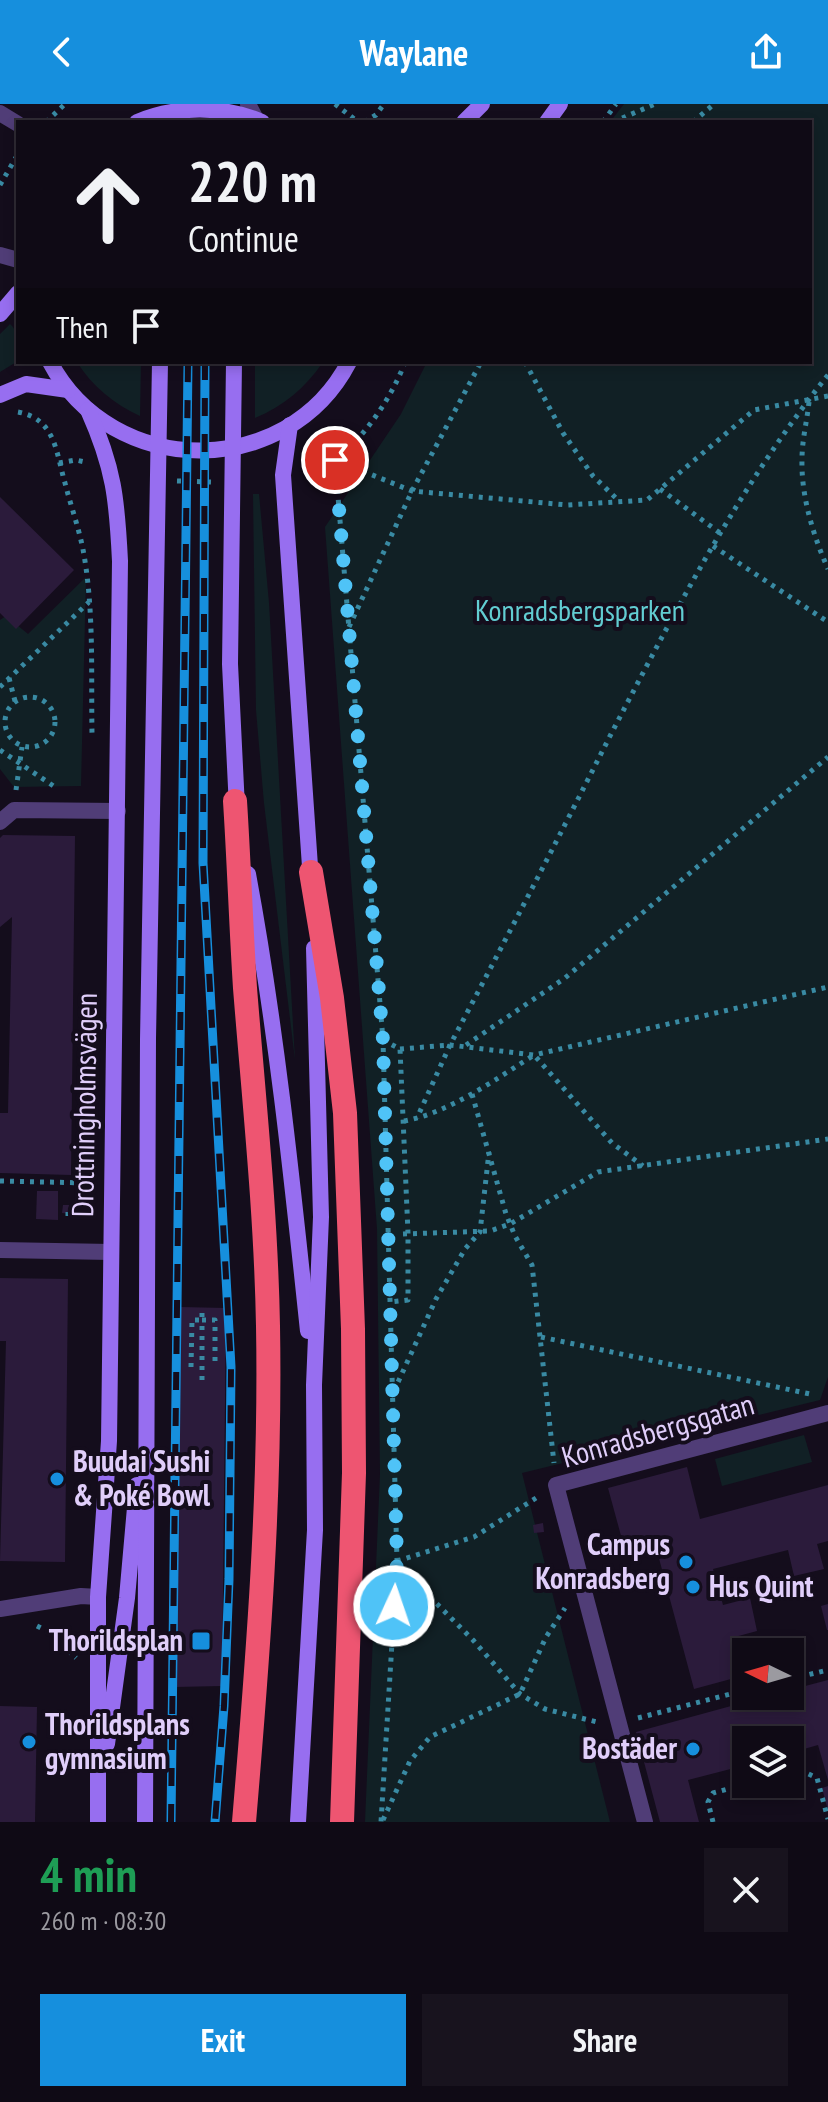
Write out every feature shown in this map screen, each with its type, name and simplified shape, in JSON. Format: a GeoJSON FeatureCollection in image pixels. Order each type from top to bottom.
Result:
{"type":"FeatureCollection","features":[{"type":"Feature","properties":{"kind":"highway"},"geometry":{"type":"LineString","coordinates":[[235,801],[245,984],[264,1215],[268,1327],[268,1494],[259,1650],[244,1822]]}},
{"type":"Feature","properties":{"kind":"highway"},"geometry":{"type":"LineString","coordinates":[[311,872],[332,998],[345,1113],[352,1314],[354,1473],[342,1822]]}},
{"type":"Feature","properties":{"kind":"main road"},"geometry":{"type":"LineString","coordinates":[[466,120],[482,104]]}},
{"type":"Feature","properties":{"kind":"main road"},"geometry":{"type":"LineString","coordinates":[[144,115],[200,110],[255,115]]}},
{"type":"Feature","properties":{"kind":"main road"},"geometry":{"type":"LineString","coordinates":[[0,314],[16,295]]}},
{"type":"Feature","properties":{"kind":"main road"},"geometry":{"type":"LineString","coordinates":[[51,364],[68,390],[111,427],[137,440],[161,447],[199,451],[249,444],[290,425],[321,401],[348,364]]}},
{"type":"Feature","properties":{"kind":"main road","name":"Drottningholmsvägen"},"geometry":{"type":"LineString","coordinates":[[145,1822],[148,1025],[160,364]]}},
{"type":"Feature","properties":{"kind":"main road"},"geometry":{"type":"LineString","coordinates":[[234,364],[230,664],[235,801],[259,934],[293,1188],[314,1385]]}},
{"type":"Feature","properties":{"kind":"main road"},"geometry":{"type":"LineString","coordinates":[[0,395],[26,384],[68,390]]}},
{"type":"Feature","properties":{"kind":"main road","name":"Drottningholmsvägen"},"geometry":{"type":"LineString","coordinates":[[88,410],[105,449],[117,501],[120,561],[109,1441],[98,1597],[98,1814]]}},
{"type":"Feature","properties":{"kind":"main road"},"geometry":{"type":"LineString","coordinates":[[290,425],[283,475],[311,872],[319,1054],[321,1217],[314,1385],[315,1530],[298,1822]]}},
{"type":"Feature","properties":{"kind":"main road","name":"Drottningholmsvägen"},"geometry":{"type":"LineString","coordinates":[[98,1814],[127,1598],[146,1382]]}},
{"type":"Feature","properties":{"kind":"street"},"geometry":{"type":"LineString","coordinates":[[0,822],[14,810],[118,811]]}},
{"type":"Feature","properties":{"kind":"street"},"geometry":{"type":"LineString","coordinates":[[0,1250],[111,1252]]}},
{"type":"Feature","properties":{"kind":"street","name":"Konradsbergsgatan"},"geometry":{"type":"LineString","coordinates":[[645,1822],[556,1485],[828,1413]]}},
{"type":"Feature","properties":{"kind":"street"},"geometry":{"type":"LineString","coordinates":[[0,1608],[81,1596],[98,1597]]}},
{"type":"Feature","properties":{"kind":"path"},"geometry":{"type":"LineString","coordinates":[[48,120],[65,104]]}},
{"type":"Feature","properties":{"kind":"path"},"geometry":{"type":"LineString","coordinates":[[335,104],[355,120]]}},
{"type":"Feature","properties":{"kind":"path"},"geometry":{"type":"LineString","coordinates":[[367,120],[384,104]]}},
{"type":"Feature","properties":{"kind":"path"},"geometry":{"type":"LineString","coordinates":[[618,120],[655,104]]}},
{"type":"Feature","properties":{"kind":"path"},"geometry":{"type":"LineString","coordinates":[[695,120],[714,104]]}},
{"type":"Feature","properties":{"kind":"path"},"geometry":{"type":"LineString","coordinates":[[0,185],[16,157]]}},
{"type":"Feature","properties":{"kind":"path"},"geometry":{"type":"LineString","coordinates":[[382,1822],[397,1561],[383,1040],[335,460],[374,419],[404,364]]}},
{"type":"Feature","properties":{"kind":"path"},"geometry":{"type":"LineString","coordinates":[[349,627],[412,491],[480,364]]}},
{"type":"Feature","properties":{"kind":"path"},"geometry":{"type":"LineString","coordinates":[[526,364],[563,433],[593,476],[620,501]]}},
{"type":"Feature","properties":{"kind":"path"},"geometry":{"type":"LineString","coordinates":[[417,1119],[450,1045],[649,661],[720,533],[828,375]]}},
{"type":"Feature","properties":{"kind":"path"},"geometry":{"type":"LineString","coordinates":[[335,460],[412,491],[567,505],[647,500],[754,410],[828,396]]}},
{"type":"Feature","properties":{"kind":"path"},"geometry":{"type":"LineString","coordinates":[[810,398],[802,458],[804,493],[828,569]]}},
{"type":"Feature","properties":{"kind":"path"},"geometry":{"type":"LineString","coordinates":[[11,412],[34,417],[48,431],[57,446],[59,463]]}},
{"type":"Feature","properties":{"kind":"path"},"geometry":{"type":"LineString","coordinates":[[166,479],[217,482]]}},
{"type":"Feature","properties":{"kind":"path"},"geometry":{"type":"LineString","coordinates":[[660,489],[720,533]]}},
{"type":"Feature","properties":{"kind":"path"},"geometry":{"type":"LineString","coordinates":[[713,546],[828,622]]}},
{"type":"Feature","properties":{"kind":"path"},"geometry":{"type":"LineString","coordinates":[[0,687],[89,602]]}},
{"type":"Feature","properties":{"kind":"path"},"geometry":{"type":"LineString","coordinates":[[9,678],[15,701]]}},
{"type":"Feature","properties":{"kind":"path"},"geometry":{"type":"LineString","coordinates":[[32,697],[40,699],[52,711],[55,719],[52,735],[46,742],[31,748],[22,747],[9,738],[4,722],[9,707],[15,701],[32,697]]}},
{"type":"Feature","properties":{"kind":"path"},"geometry":{"type":"LineString","coordinates":[[14,810],[22,747]]}},
{"type":"Feature","properties":{"kind":"path"},"geometry":{"type":"LineString","coordinates":[[0,750],[55,786]]}},
{"type":"Feature","properties":{"kind":"path"},"geometry":{"type":"LineString","coordinates":[[465,1045],[565,978],[828,757]]}},
{"type":"Feature","properties":{"kind":"path"},"geometry":{"type":"LineString","coordinates":[[404,1121],[417,1119],[472,1094],[534,1055],[828,987]]}},
{"type":"Feature","properties":{"kind":"path"},"geometry":{"type":"LineString","coordinates":[[383,1040],[400,1049],[465,1045],[534,1055],[612,1143],[643,1166]]}},
{"type":"Feature","properties":{"kind":"path"},"geometry":{"type":"LineString","coordinates":[[390,1302],[408,1300],[400,1049]]}},
{"type":"Feature","properties":{"kind":"path"},"geometry":{"type":"LineString","coordinates":[[397,1561],[474,1537],[556,1485],[532,1265],[510,1224],[472,1094]]}},
{"type":"Feature","properties":{"kind":"path"},"geometry":{"type":"LineString","coordinates":[[406,1234],[490,1231],[510,1224],[598,1172],[828,1139]]}},
{"type":"Feature","properties":{"kind":"path"},"geometry":{"type":"LineString","coordinates":[[392,1396],[436,1299],[465,1249],[480,1232],[489,1151]]}},
{"type":"Feature","properties":{"kind":"path"},"geometry":{"type":"LineString","coordinates":[[0,1181],[91,1183]]}},
{"type":"Feature","properties":{"kind":"path"},"geometry":{"type":"LineString","coordinates":[[49,1183],[49,1191]]}},
{"type":"Feature","properties":{"kind":"path"},"geometry":{"type":"LineString","coordinates":[[202,1312],[202,1380]]}},
{"type":"Feature","properties":{"kind":"path"},"geometry":{"type":"LineString","coordinates":[[191,1367],[192,1320],[215,1320],[215,1367]]}},
{"type":"Feature","properties":{"kind":"path"},"geometry":{"type":"LineString","coordinates":[[202,1320],[203,1367]]}},
{"type":"Feature","properties":{"kind":"path"},"geometry":{"type":"LineString","coordinates":[[541,1337],[813,1395]]}},
{"type":"Feature","properties":{"kind":"path"},"geometry":{"type":"LineString","coordinates":[[396,1575],[435,1602],[520,1694],[545,1709],[600,1723],[619,1722],[732,1694]]}},
{"type":"Feature","properties":{"kind":"path"},"geometry":{"type":"LineString","coordinates":[[382,1822],[410,1761],[430,1737],[520,1694],[546,1637],[570,1599],[583,1585]]}},
{"type":"Feature","properties":{"kind":"path"},"geometry":{"type":"LineString","coordinates":[[0,1608],[47,1631],[79,1661]]}},
{"type":"Feature","properties":{"kind":"path"},"geometry":{"type":"LineString","coordinates":[[804,1676],[828,1670]]}},
{"type":"Feature","properties":{"kind":"path"},"geometry":{"type":"LineString","coordinates":[[804,1772],[817,1778],[828,1819]]}},
{"type":"Feature","properties":{"kind":"path"},"geometry":{"type":"LineString","coordinates":[[713,1822],[708,1802],[713,1793],[732,1788]]}},
{"type":"Feature","properties":{"kind":"green space","name":"Konradsbergsparken"},"geometry":{"type":"Polygon","coordinates":[[[624,104],[828,104],[828,1377],[820,1400],[522,1473],[610,1822],[365,1822],[380,1474],[377,1229],[325,527],[401,414],[426,364],[812,364],[812,120],[612,120],[624,104]]]}},
{"type":"Feature","properties":{"kind":"green space"},"geometry":{"type":"Polygon","coordinates":[[[10,324],[13,327],[16,362],[0,372],[0,334],[10,324]]]}},
{"type":"Feature","properties":{"kind":"green space"},"geometry":{"type":"Polygon","coordinates":[[[79,364],[141,364],[140,416],[104,394],[79,364]]]}},
{"type":"Feature","properties":{"kind":"green space"},"geometry":{"type":"Polygon","coordinates":[[[255,364],[321,364],[293,395],[255,418],[255,364]]]}},
{"type":"Feature","properties":{"kind":"green space"},"geometry":{"type":"Polygon","coordinates":[[[253,494],[259,494],[269,603],[295,1060],[256,710],[253,494]]]}},
{"type":"Feature","properties":{"kind":"green space"},"geometry":{"type":"Polygon","coordinates":[[[86,577],[81,786],[14,787],[0,769],[0,620],[6,616],[28,634],[86,577]]]}},
{"type":"Feature","properties":{"kind":"green space"},"geometry":{"type":"Polygon","coordinates":[[[804,1435],[812,1462],[722,1486],[715,1459],[804,1435]]]}},
{"type":"Feature","properties":{"kind":"building"},"geometry":{"type":"Polygon","coordinates":[[[0,497],[74,570],[16,629],[0,613],[0,497]]]}},
{"type":"Feature","properties":{"kind":"building"},"geometry":{"type":"Polygon","coordinates":[[[3,835],[75,836],[71,1175],[0,1173],[0,1113],[8,1113],[12,917],[0,927],[0,838],[3,835]]]}},
{"type":"Feature","properties":{"kind":"building"},"geometry":{"type":"Polygon","coordinates":[[[37,1191],[58,1191],[58,1220],[36,1219],[37,1191]]]}},
{"type":"Feature","properties":{"kind":"building"},"geometry":{"type":"Polygon","coordinates":[[[63,1205],[73,1205],[72,1214],[62,1213],[63,1205]]]}},
{"type":"Feature","properties":{"kind":"building"},"geometry":{"type":"Polygon","coordinates":[[[0,1278],[68,1279],[65,1562],[0,1561],[6,1341],[0,1341],[0,1278]]]}},
{"type":"Feature","properties":{"kind":"building"},"geometry":{"type":"Polygon","coordinates":[[[180,1307],[226,1308],[222,1686],[175,1687],[180,1307]]]}},
{"type":"Feature","properties":{"kind":"building","name":"Hus Quint"},"geometry":{"type":"Polygon","coordinates":[[[687,1467],[700,1519],[828,1485],[828,1541],[817,1544],[824,1569],[794,1576],[788,1550],[713,1569],[723,1605],[750,1598],[757,1631],[731,1638],[732,1679],[694,1689],[653,1536],[623,1543],[608,1488],[687,1467]]]}},
{"type":"Feature","properties":{"kind":"building"},"geometry":{"type":"Polygon","coordinates":[[[543,1523],[544,1532],[534,1533],[533,1525],[543,1523]]]}},
{"type":"Feature","properties":{"kind":"building"},"geometry":{"type":"Polygon","coordinates":[[[828,1604],[828,1630],[827,1630],[821,1606],[828,1604]]]}},
{"type":"Feature","properties":{"kind":"building","name":"Bostäder"},"geometry":{"type":"Polygon","coordinates":[[[828,1680],[828,1780],[818,1745],[804,1749],[804,1726],[732,1726],[732,1769],[688,1780],[699,1822],[660,1822],[636,1732],[732,1706],[732,1710],[804,1710],[804,1686],[828,1680]]]}},
{"type":"Feature","properties":{"kind":"building"},"geometry":{"type":"Polygon","coordinates":[[[0,1706],[37,1707],[35,1822],[0,1822],[0,1706]]]}},
{"type":"Feature","properties":{"kind":"building"},"geometry":{"type":"Polygon","coordinates":[[[828,1786],[828,1807],[827,1807],[822,1788],[828,1786]]]}},
{"type":"Feature","properties":{"kind":"railway"},"geometry":{"type":"LineString","coordinates":[[171,1822],[188,364]]}},
{"type":"Feature","properties":{"kind":"railway"},"geometry":{"type":"LineString","coordinates":[[205,364],[203,863],[231,1367],[229,1579],[215,1822]]}},
{"type":"Feature","properties":{"kind":"place","name":"Buudai Sushi & Poké Bowl"},"geometry":{"type":"Point","coordinates":[57,1479]}},
{"type":"Feature","properties":{"kind":"place","name":"Campus Konradsberg"},"geometry":{"type":"Point","coordinates":[686,1562]}},
{"type":"Feature","properties":{"kind":"place","name":"Hus Quint"},"geometry":{"type":"Point","coordinates":[693,1587]}},
{"type":"Feature","properties":{"kind":"place","name":"Thorildsplan"},"geometry":{"type":"Point","coordinates":[201,1641]}},
{"type":"Feature","properties":{"kind":"place","name":"Thorildsplans gymnasium"},"geometry":{"type":"Point","coordinates":[29,1742]}},
{"type":"Feature","properties":{"kind":"place","name":"Bostäder"},"geometry":{"type":"Point","coordinates":[693,1749]}},
{"type":"Feature","properties":{"kind":"route"},"geometry":{"type":"LineString","coordinates":[[335,460],[383,1040],[397,1561],[394,1606]]}}]}
